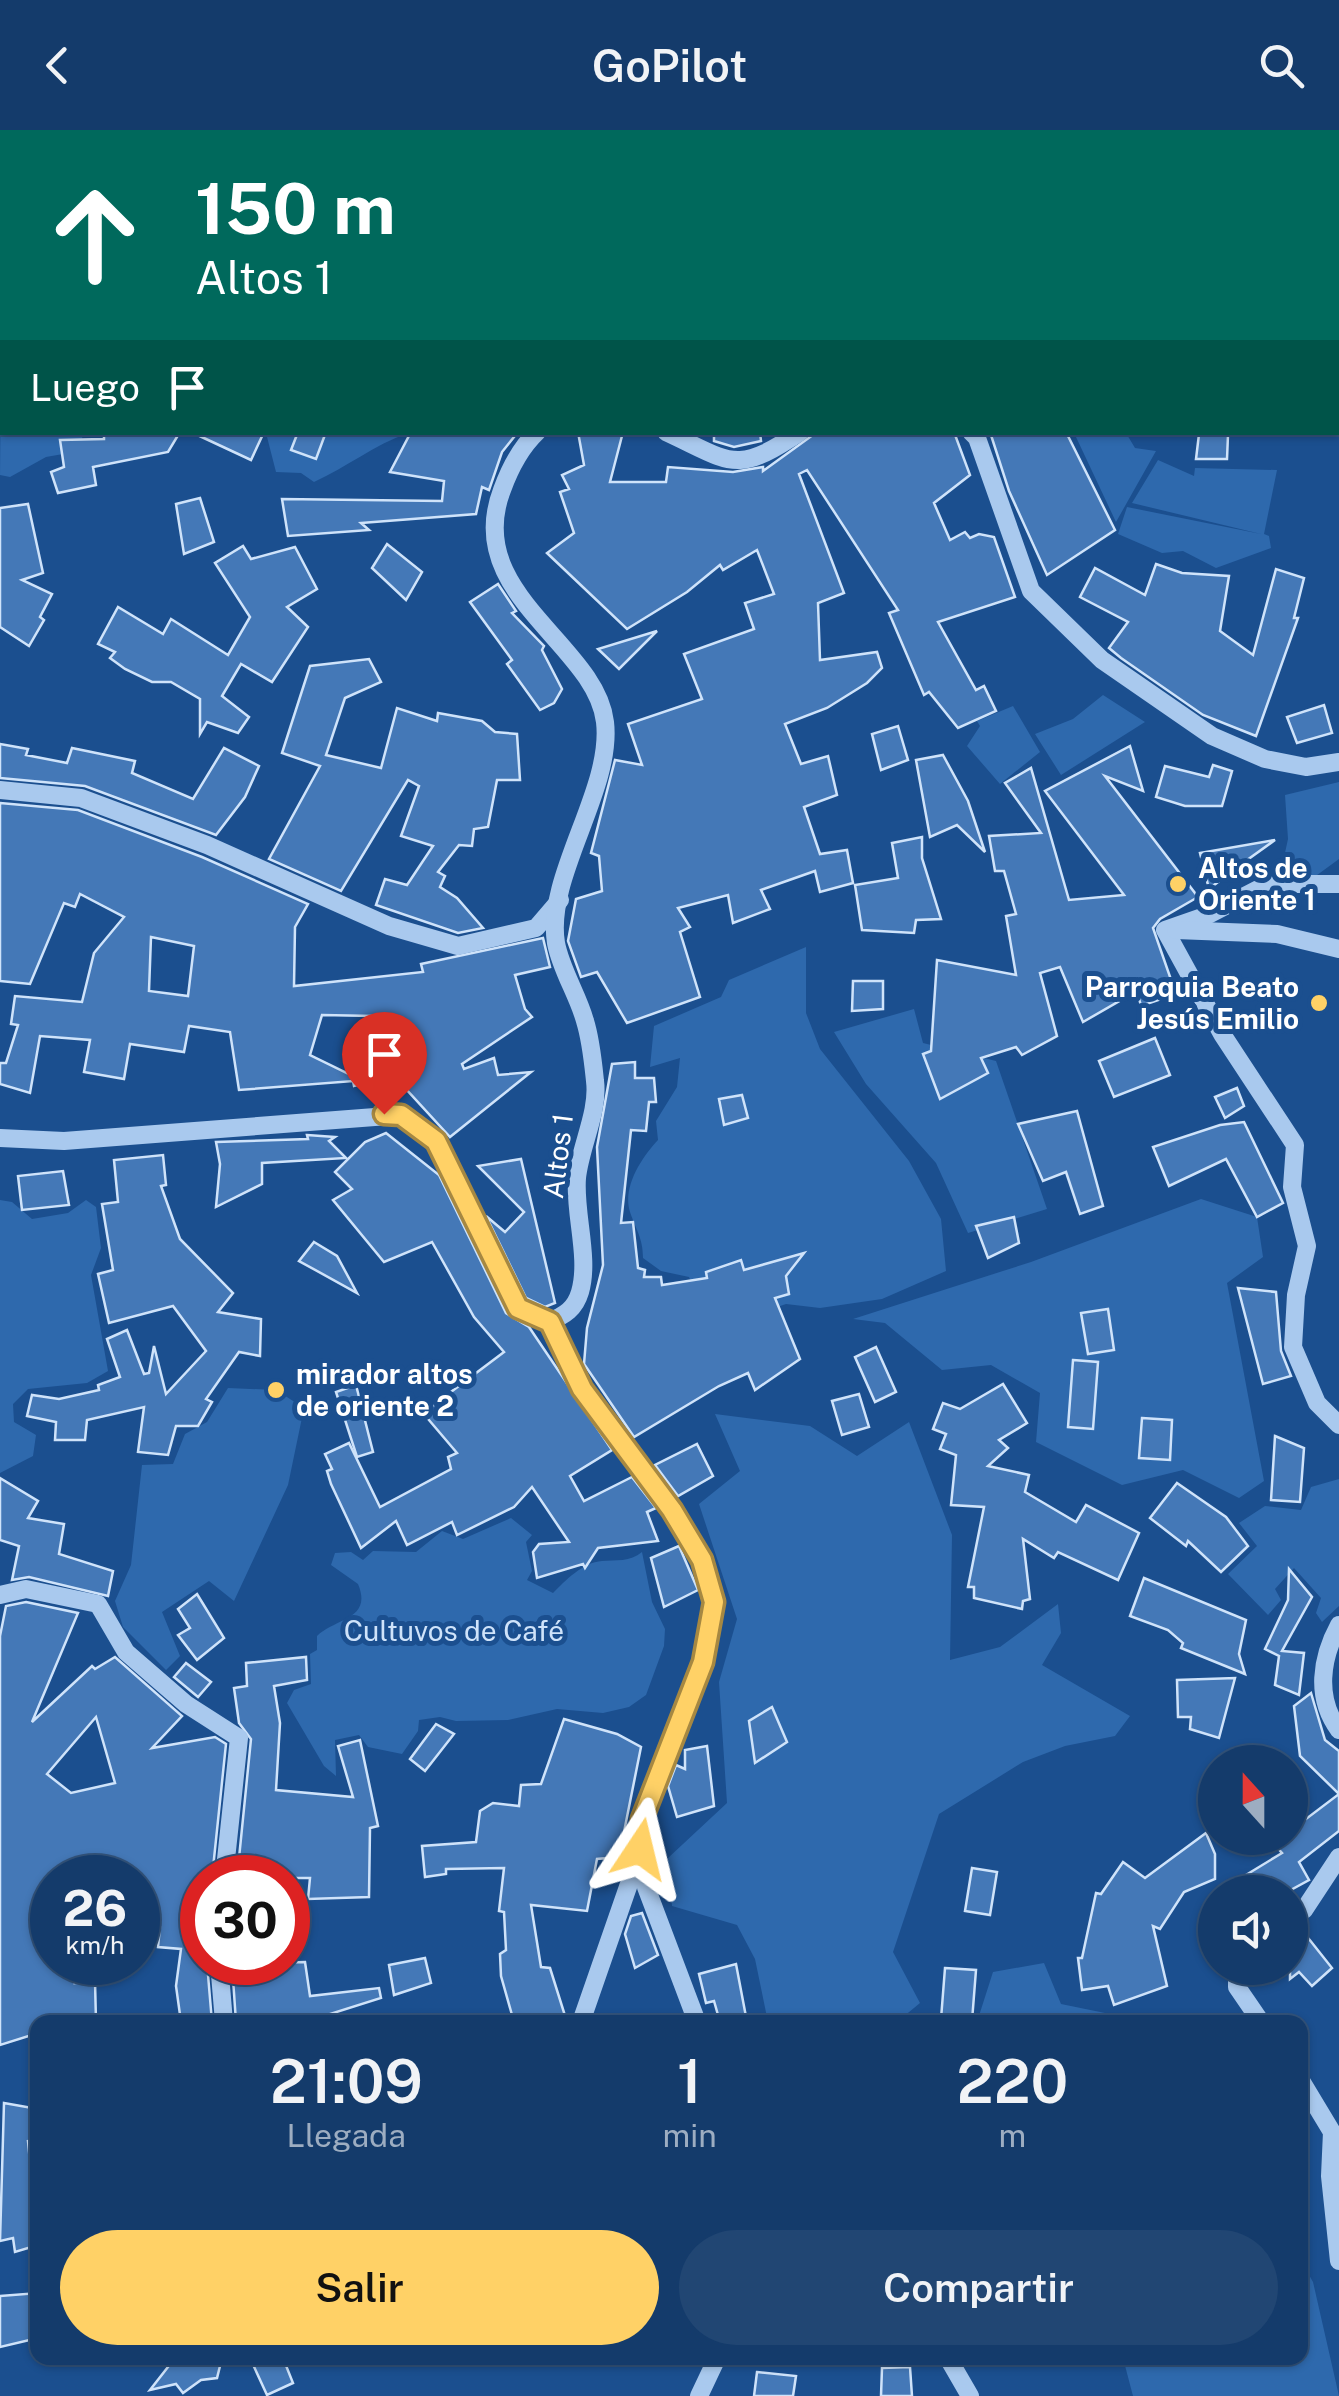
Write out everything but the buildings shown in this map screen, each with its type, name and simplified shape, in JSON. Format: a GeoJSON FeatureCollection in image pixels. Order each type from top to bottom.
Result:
{"type":"FeatureCollection","features":[{"type":"Feature","properties":{"kind":"street","name":"Altos 1"},"geometry":{"type":"LineString","coordinates":[[535,435],[512,463],[497,504],[498,548],[507,574],[529,609],[585,675],[606,720],[599,781],[561,900],[556,940],[586,1021],[596,1087],[577,1179],[581,1290],[569,1313],[550,1322]]}},
{"type":"Feature","properties":{"kind":"street"},"geometry":{"type":"LineString","coordinates":[[672,435],[724,461],[765,456],[796,435]]}},
{"type":"Feature","properties":{"kind":"street"},"geometry":{"type":"LineString","coordinates":[[975,435],[1030,591],[1102,660],[1230,744],[1265,759],[1306,767],[1339,762]]}},
{"type":"Feature","properties":{"kind":"street"},"geometry":{"type":"LineString","coordinates":[[0,790],[81,798],[207,845],[390,926],[458,946],[536,928],[561,900]]}},
{"type":"Feature","properties":{"kind":"street"},"geometry":{"type":"LineString","coordinates":[[1165,930],[1208,915],[1268,884],[1339,884]]}},
{"type":"Feature","properties":{"kind":"street"},"geometry":{"type":"LineString","coordinates":[[1165,930],[1277,934],[1339,949]]}},
{"type":"Feature","properties":{"kind":"street"},"geometry":{"type":"LineString","coordinates":[[1165,930],[1222,1034],[1295,1146],[1292,1187],[1307,1246],[1296,1294],[1293,1347],[1317,1403],[1339,1426]]}},
{"type":"Feature","properties":{"kind":"street"},"geometry":{"type":"LineString","coordinates":[[0,1138],[64,1141],[401,1115],[436,1141],[518,1308],[550,1322],[582,1389],[672,1510],[702,1560],[714,1602],[703,1662],[642,1819],[640,1849],[646,1886],[694,2015]]}},
{"type":"Feature","properties":{"kind":"street"},"geometry":{"type":"LineString","coordinates":[[0,1595],[26,1590],[98,1604],[126,1652],[186,1704],[239,1738],[226,1855]]}},
{"type":"Feature","properties":{"kind":"street"},"geometry":{"type":"LineString","coordinates":[[1339,1625],[1322,1662],[1327,1714],[1339,1730]]}},
{"type":"Feature","properties":{"kind":"street"},"geometry":{"type":"LineString","coordinates":[[584,2015],[640,1849]]}},
{"type":"Feature","properties":{"kind":"street"},"geometry":{"type":"LineString","coordinates":[[1308,1904],[1339,1857]]}},
{"type":"Feature","properties":{"kind":"street"},"geometry":{"type":"LineString","coordinates":[[221,1985],[223,2015]]}},
{"type":"Feature","properties":{"kind":"street"},"geometry":{"type":"LineString","coordinates":[[1237,1985],[1257,2015]]}},
{"type":"Feature","properties":{"kind":"street"},"geometry":{"type":"LineString","coordinates":[[1308,2092],[1332,2132],[1330,2176],[1339,2261]]}},
{"type":"Feature","properties":{"kind":"street"},"geometry":{"type":"LineString","coordinates":[[699,2396],[714,2365]]}},
{"type":"Feature","properties":{"kind":"street"},"geometry":{"type":"LineString","coordinates":[[952,2365],[970,2396]]}},
{"type":"Feature","properties":{"kind":"green space"},"geometry":{"type":"Polygon","coordinates":[[[0,435],[83,435],[80,451],[46,457],[10,477],[0,475],[0,435]]]}},
{"type":"Feature","properties":{"kind":"green space"},"geometry":{"type":"Polygon","coordinates":[[[267,435],[404,435],[314,482],[301,473],[276,472],[267,435]]]}},
{"type":"Feature","properties":{"kind":"green space"},"geometry":{"type":"Polygon","coordinates":[[[1127,435],[1135,448],[1156,451],[1116,522],[1076,437],[1127,435]]]}},
{"type":"Feature","properties":{"kind":"green space"},"geometry":{"type":"Polygon","coordinates":[[[1158,460],[1194,476],[1195,468],[1277,470],[1264,534],[1269,536],[1271,548],[1216,568],[1183,551],[1162,553],[1118,534],[1127,507],[1261,534],[1132,503],[1158,460]]]}},
{"type":"Feature","properties":{"kind":"green space"},"geometry":{"type":"Polygon","coordinates":[[[1103,695],[1145,722],[1061,775],[1035,734],[1073,719],[1103,695]]]}},
{"type":"Feature","properties":{"kind":"green space"},"geometry":{"type":"Polygon","coordinates":[[[1013,706],[1040,752],[1000,784],[967,746],[980,726],[977,721],[1013,706]]]}},
{"type":"Feature","properties":{"kind":"green space"},"geometry":{"type":"Polygon","coordinates":[[[1339,782],[1339,859],[1313,878],[1297,875],[1283,862],[1288,839],[1285,795],[1339,782]]]}},
{"type":"Feature","properties":{"kind":"green space"},"geometry":{"type":"Polygon","coordinates":[[[806,947],[806,1013],[820,1049],[909,1161],[941,1219],[946,1271],[882,1299],[820,1308],[786,1304],[736,1321],[697,1294],[689,1277],[661,1271],[643,1258],[630,1212],[631,1183],[658,1140],[656,1121],[677,1087],[680,1058],[650,1067],[654,1026],[721,997],[729,980],[806,947]]]}},
{"type":"Feature","properties":{"kind":"green space"},"geometry":{"type":"Polygon","coordinates":[[[914,1009],[923,1043],[996,1061],[1047,1209],[968,1233],[936,1163],[866,1084],[834,1032],[914,1009]]]}},
{"type":"Feature","properties":{"kind":"green space"},"geometry":{"type":"Polygon","coordinates":[[[1201,1199],[1257,1217],[1263,1257],[1227,1283],[1264,1481],[1239,1498],[1183,1470],[1122,1485],[1036,1442],[1040,1393],[991,1365],[942,1370],[885,1323],[853,1319],[1031,1262],[1201,1199]]]}},
{"type":"Feature","properties":{"kind":"green space"},"geometry":{"type":"Polygon","coordinates":[[[0,1200],[12,1202],[32,1219],[68,1213],[86,1200],[96,1207],[101,1248],[91,1275],[108,1371],[87,1383],[28,1389],[13,1404],[14,1422],[36,1435],[33,1456],[0,1473],[0,1200]]]}},
{"type":"Feature","properties":{"kind":"green space"},"geometry":{"type":"Polygon","coordinates":[[[228,1388],[276,1390],[304,1408],[288,1485],[234,1601],[209,1581],[162,1612],[180,1656],[166,1670],[123,1627],[115,1601],[131,1565],[142,1465],[173,1464],[185,1434],[207,1422],[228,1388]]]}},
{"type":"Feature","properties":{"kind":"green space"},"geometry":{"type":"Polygon","coordinates":[[[715,1414],[810,1426],[857,1456],[909,1422],[952,1535],[950,1660],[1000,1647],[1058,1604],[1061,1633],[1042,1665],[1130,1716],[1115,1736],[1065,1746],[1023,1762],[939,1814],[893,1952],[920,2003],[905,2015],[767,2015],[755,1959],[737,1925],[672,1906],[668,1858],[727,1803],[719,1682],[737,1619],[699,1504],[740,1471],[715,1414]]]}},
{"type":"Feature","properties":{"kind":"green space"},"geometry":{"type":"Polygon","coordinates":[[[1339,1479],[1339,1606],[1322,1622],[1316,1613],[1321,1598],[1294,1568],[1275,1589],[1281,1600],[1268,1615],[1228,1574],[1257,1546],[1239,1523],[1265,1506],[1301,1510],[1311,1487],[1339,1479]]]}},
{"type":"Feature","properties":{"kind":"green space","name":"Cultuvos de Café"},"geometry":{"type":"Polygon","coordinates":[[[511,1518],[532,1535],[526,1542],[532,1571],[527,1580],[553,1593],[588,1565],[628,1559],[642,1552],[652,1602],[665,1629],[664,1646],[646,1695],[629,1707],[603,1713],[557,1709],[508,1720],[419,1720],[418,1731],[402,1754],[368,1747],[359,1735],[335,1740],[336,1776],[324,1766],[287,1703],[294,1690],[311,1684],[310,1654],[317,1650],[317,1636],[350,1617],[360,1605],[358,1584],[331,1565],[335,1553],[351,1552],[363,1560],[373,1551],[416,1552],[442,1531],[463,1539],[511,1518]]]}},
{"type":"Feature","properties":{"kind":"green space"},"geometry":{"type":"Polygon","coordinates":[[[1044,1963],[1061,2004],[1115,2015],[979,2015],[993,1972],[1044,1963]]]}},
{"type":"Feature","properties":{"kind":"green space"},"geometry":{"type":"Polygon","coordinates":[[[1308,2273],[1339,2396],[1133,2396],[1125,2365],[1308,2365],[1308,2273]]]}},
{"type":"Feature","properties":{"kind":"place","name":"Altos de Oriente 1"},"geometry":{"type":"Point","coordinates":[1178,884]}},
{"type":"Feature","properties":{"kind":"place","name":"Parroquia Beato Jesús Emilio"},"geometry":{"type":"Point","coordinates":[1319,1003]}},
{"type":"Feature","properties":{"kind":"place","name":"mirador altos de oriente 2"},"geometry":{"type":"Point","coordinates":[276,1390]}},
{"type":"Feature","properties":{"kind":"route"},"geometry":{"type":"LineString","coordinates":[[384,1114],[401,1115],[436,1141],[518,1308],[550,1322],[582,1389],[672,1510],[702,1560],[714,1602],[703,1662],[642,1819],[640,1849]]}}]}
